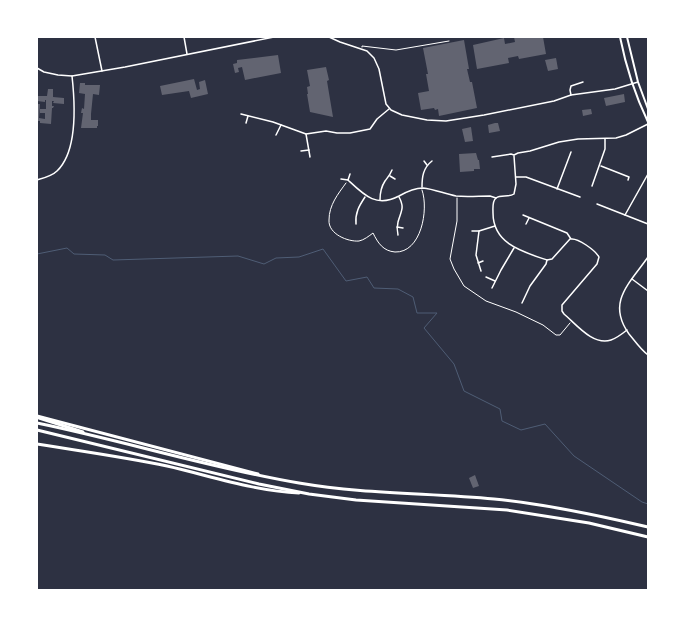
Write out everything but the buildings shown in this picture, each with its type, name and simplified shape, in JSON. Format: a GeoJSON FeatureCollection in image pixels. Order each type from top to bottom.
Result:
{"type":"FeatureCollection","features":[{"type":"Feature","properties":{"kind":"highway"},"geometry":{"type":"LineString","coordinates":[[37,417],[75,428],[93,436]]}},
{"type":"Feature","properties":{"kind":"highway"},"geometry":{"type":"LineString","coordinates":[[37,417],[274,478]]}},
{"type":"Feature","properties":{"kind":"highway"},"geometry":{"type":"LineString","coordinates":[[37,423],[239,472],[325,487],[373,492],[462,497],[532,504],[599,515],[648,527]]}},
{"type":"Feature","properties":{"kind":"highway"},"geometry":{"type":"LineString","coordinates":[[37,430],[252,483],[309,494],[356,500],[507,510],[589,523],[648,537]]}},
{"type":"Feature","properties":{"kind":"highway"},"geometry":{"type":"LineString","coordinates":[[37,443],[167,466],[282,493],[309,494]]}},
{"type":"Feature","properties":{"kind":"street"},"geometry":{"type":"LineString","coordinates":[[95,37],[102,71]]}},
{"type":"Feature","properties":{"kind":"street"},"geometry":{"type":"LineString","coordinates":[[184,37],[187,54]]}},
{"type":"Feature","properties":{"kind":"street"},"geometry":{"type":"LineString","coordinates":[[37,68],[51,74],[72,76],[274,37]]}},
{"type":"Feature","properties":{"kind":"street"},"geometry":{"type":"LineString","coordinates":[[329,37],[370,54],[377,63],[385,99],[390,109],[402,115],[419,119],[446,121],[554,101],[571,95],[615,89],[638,82]]}},
{"type":"Feature","properties":{"kind":"street"},"geometry":{"type":"LineString","coordinates":[[492,157],[530,152],[559,142],[578,139],[616,138],[626,135],[648,123],[632,84],[620,37]]}},
{"type":"Feature","properties":{"kind":"street"},"geometry":{"type":"LineString","coordinates":[[627,37],[638,82],[648,110]]}},
{"type":"Feature","properties":{"kind":"street"},"geometry":{"type":"LineString","coordinates":[[37,180],[56,172],[65,162],[69,150],[73,117],[74,96],[72,76]]}},
{"type":"Feature","properties":{"kind":"street"},"geometry":{"type":"LineString","coordinates":[[571,95],[571,86],[583,82]]}},
{"type":"Feature","properties":{"kind":"street"},"geometry":{"type":"LineString","coordinates":[[241,114],[281,125],[306,134],[326,131],[350,133],[370,129],[377,119],[390,109]]}},
{"type":"Feature","properties":{"kind":"street"},"geometry":{"type":"LineString","coordinates":[[246,123],[248,116]]}},
{"type":"Feature","properties":{"kind":"street"},"geometry":{"type":"LineString","coordinates":[[276,135],[281,125]]}},
{"type":"Feature","properties":{"kind":"street"},"geometry":{"type":"LineString","coordinates":[[306,134],[310,157]]}},
{"type":"Feature","properties":{"kind":"street"},"geometry":{"type":"LineString","coordinates":[[592,186],[606,149],[605,139]]}},
{"type":"Feature","properties":{"kind":"street"},"geometry":{"type":"LineString","coordinates":[[301,151],[308,150]]}},
{"type":"Feature","properties":{"kind":"street"},"geometry":{"type":"LineString","coordinates":[[557,189],[571,152]]}},
{"type":"Feature","properties":{"kind":"street"},"geometry":{"type":"LineString","coordinates":[[514,155],[516,177],[514,194],[511,196],[500,196],[493,201],[493,219],[500,236],[514,248],[547,260],[552,259],[571,239],[578,239],[597,253],[599,260],[562,305],[562,311],[596,340],[609,341],[627,330]]}},
{"type":"Feature","properties":{"kind":"street"},"geometry":{"type":"LineString","coordinates":[[422,188],[422,175],[427,165],[432,161]]}},
{"type":"Feature","properties":{"kind":"street"},"geometry":{"type":"LineString","coordinates":[[424,162],[427,165]]}},
{"type":"Feature","properties":{"kind":"street"},"geometry":{"type":"LineString","coordinates":[[600,166],[629,177],[628,180]]}},
{"type":"Feature","properties":{"kind":"street"},"geometry":{"type":"LineString","coordinates":[[380,200],[381,189],[384,182],[390,176],[392,170]]}},
{"type":"Feature","properties":{"kind":"street"},"geometry":{"type":"LineString","coordinates":[[348,180],[350,174]]}},
{"type":"Feature","properties":{"kind":"street"},"geometry":{"type":"LineString","coordinates":[[625,215],[648,174]]}},
{"type":"Feature","properties":{"kind":"street"},"geometry":{"type":"LineString","coordinates":[[390,176],[394,179]]}},
{"type":"Feature","properties":{"kind":"street"},"geometry":{"type":"LineString","coordinates":[[516,177],[526,177],[580,197]]}},
{"type":"Feature","properties":{"kind":"street"},"geometry":{"type":"LineString","coordinates":[[341,180],[348,180],[366,196],[380,200],[387,200],[399,196],[406,191],[422,188],[457,196],[490,196],[496,198]]}},
{"type":"Feature","properties":{"kind":"street"},"geometry":{"type":"LineString","coordinates":[[356,224],[355,217],[358,207],[366,196]]}},
{"type":"Feature","properties":{"kind":"street"},"geometry":{"type":"LineString","coordinates":[[398,235],[397,228],[402,211],[402,203],[399,196]]}},
{"type":"Feature","properties":{"kind":"street"},"geometry":{"type":"LineString","coordinates":[[598,204],[648,224]]}},
{"type":"Feature","properties":{"kind":"street"},"geometry":{"type":"LineString","coordinates":[[523,216],[567,233],[571,239]]}},
{"type":"Feature","properties":{"kind":"street"},"geometry":{"type":"LineString","coordinates":[[526,224],[529,218]]}},
{"type":"Feature","properties":{"kind":"street"},"geometry":{"type":"LineString","coordinates":[[472,231],[479,231],[495,226]]}},
{"type":"Feature","properties":{"kind":"street"},"geometry":{"type":"LineString","coordinates":[[397,228],[403,228]]}},
{"type":"Feature","properties":{"kind":"street"},"geometry":{"type":"LineString","coordinates":[[479,231],[476,255],[481,271]]}},
{"type":"Feature","properties":{"kind":"street"},"geometry":{"type":"LineString","coordinates":[[492,288],[514,248]]}},
{"type":"Feature","properties":{"kind":"street"},"geometry":{"type":"LineString","coordinates":[[648,257],[625,289],[619,305],[622,322],[639,347],[648,355]]}},
{"type":"Feature","properties":{"kind":"street"},"geometry":{"type":"LineString","coordinates":[[522,303],[530,286],[546,264],[547,260]]}},
{"type":"Feature","properties":{"kind":"street"},"geometry":{"type":"LineString","coordinates":[[478,263],[483,261]]}},
{"type":"Feature","properties":{"kind":"street"},"geometry":{"type":"LineString","coordinates":[[486,277],[495,281]]}},
{"type":"Feature","properties":{"kind":"street"},"geometry":{"type":"LineString","coordinates":[[632,279],[648,291]]}},
{"type":"Feature","properties":{"kind":"street"},"geometry":{"type":"LineString","coordinates":[[524,299],[528,301]]}},
{"type":"Feature","properties":{"kind":"path"},"geometry":{"type":"LineString","coordinates":[[361,49],[362,46],[396,50],[449,41]]}},
{"type":"Feature","properties":{"kind":"path"},"geometry":{"type":"LineString","coordinates":[[348,180],[333,201],[329,226],[336,234],[351,241],[361,241],[373,233],[378,244],[388,252],[401,252],[410,247],[416,239],[423,221],[425,206],[425,197],[422,188]]}},
{"type":"Feature","properties":{"kind":"waterway"},"geometry":{"type":"LineString","coordinates":[[37,254],[67,248],[74,254],[105,255],[113,260],[238,256],[264,264],[276,258],[299,257],[323,249],[346,281],[367,277],[374,288],[398,289],[413,297],[417,313],[437,313],[424,328],[454,364],[464,391],[500,409],[502,421],[521,430],[545,424],[574,456],[642,502],[648,504]]}}]}
